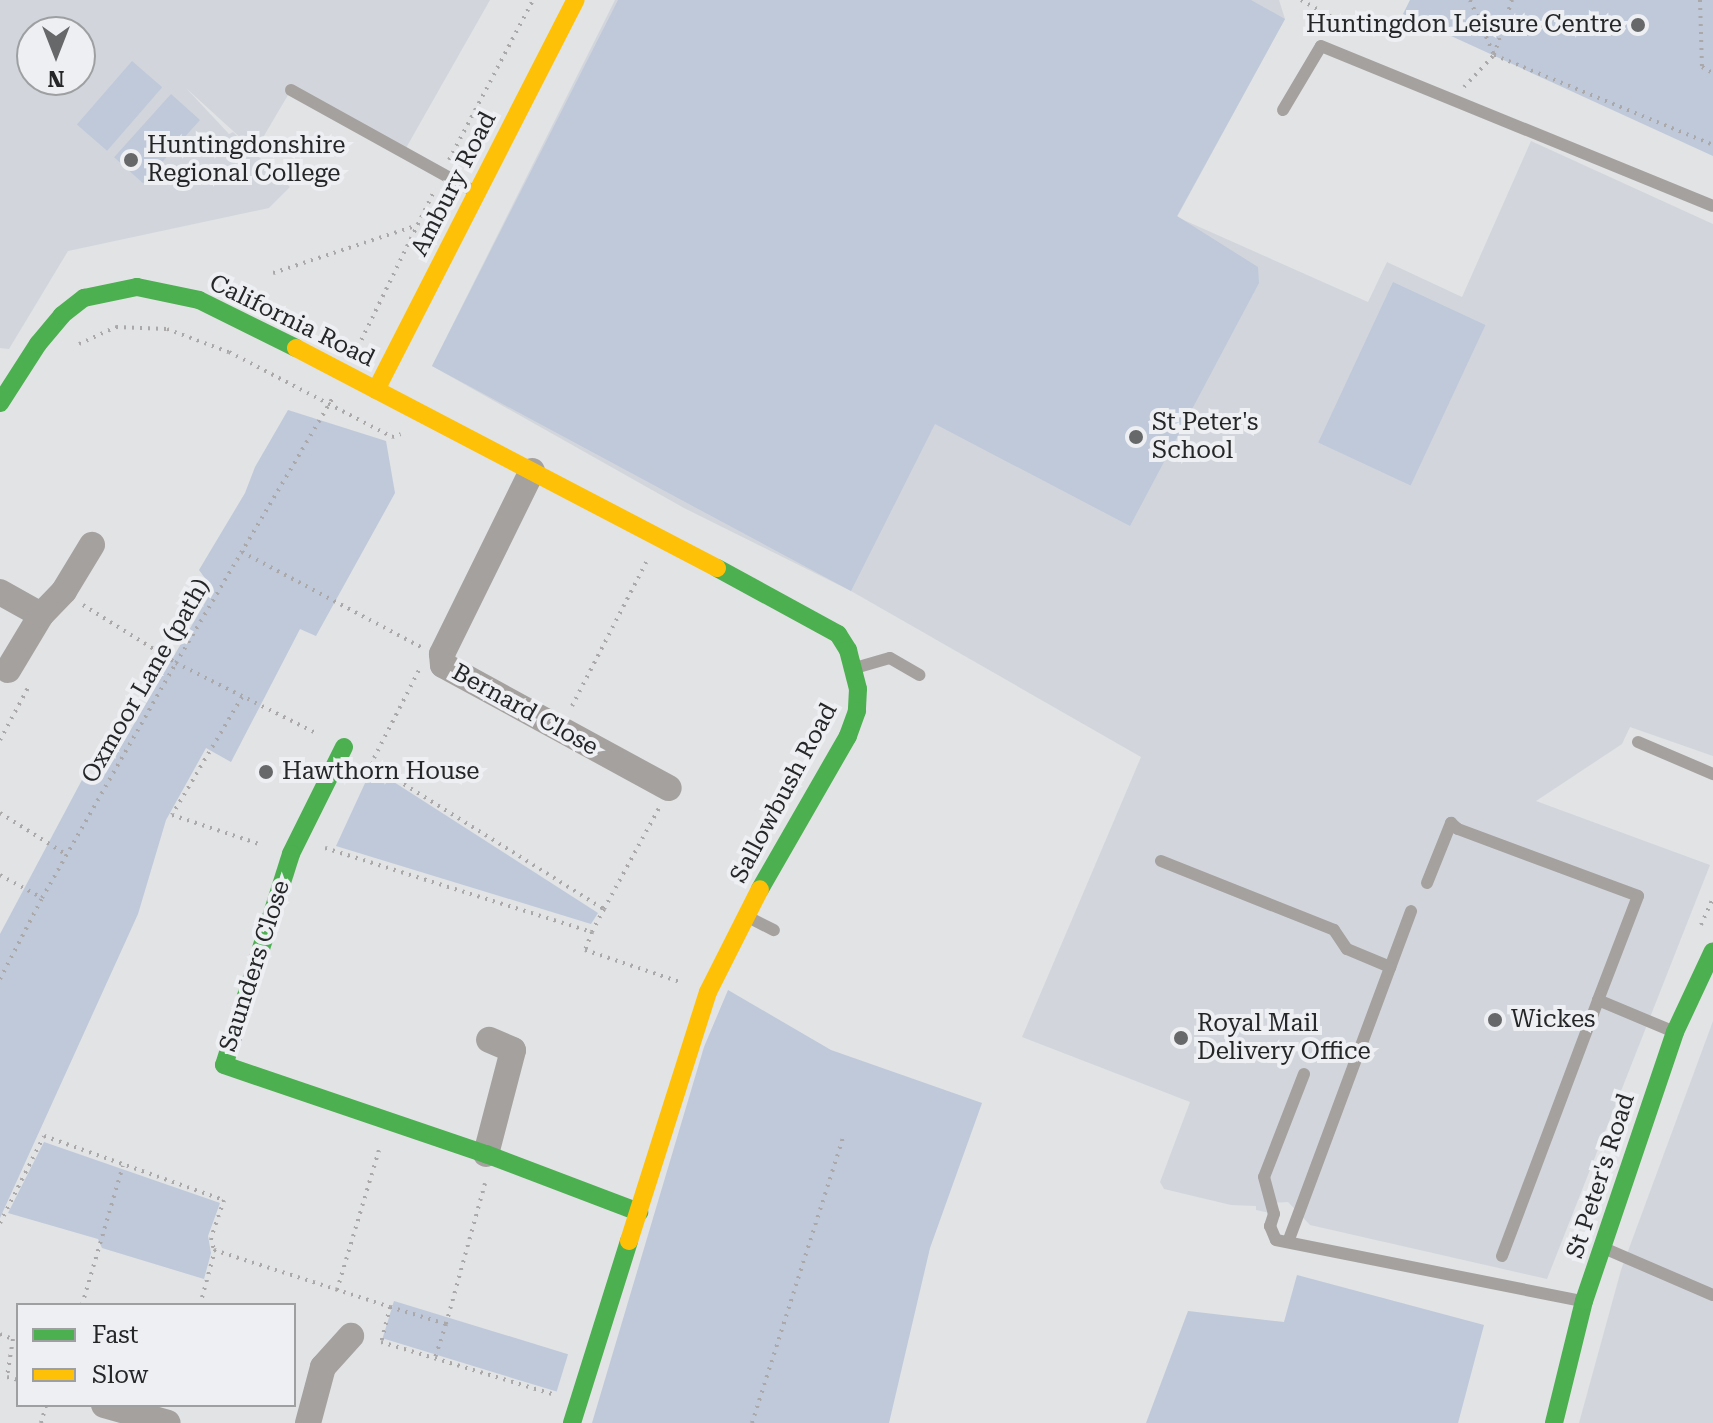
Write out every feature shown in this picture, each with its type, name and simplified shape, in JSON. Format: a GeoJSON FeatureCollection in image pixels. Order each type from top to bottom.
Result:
{"type":"FeatureCollection","features":[{"type":"Feature","properties":{"kind":"street","name":"Ambury Road"},"geometry":{"type":"LineString","coordinates":[[376,390],[576,0]]}},
{"type":"Feature","properties":{"kind":"street","name":"California Road"},"geometry":{"type":"LineString","coordinates":[[0,403],[6,379],[62,315],[84,298],[137,287],[199,300],[376,390]]}},
{"type":"Feature","properties":{"kind":"street","name":"Sallowbush Road"},"geometry":{"type":"LineString","coordinates":[[376,390],[819,621],[838,634],[855,668],[857,711],[848,736],[745,915],[708,992],[572,1423]]}},
{"type":"Feature","properties":{"kind":"street","name":"Bernard Close"},"geometry":{"type":"LineString","coordinates":[[532,471],[435,652],[443,665],[669,788]]}},
{"type":"Feature","properties":{"kind":"street"},"geometry":{"type":"LineString","coordinates":[[6,663],[41,615],[64,591],[92,545]]}},
{"type":"Feature","properties":{"kind":"street"},"geometry":{"type":"LineString","coordinates":[[0,592],[41,615]]}},
{"type":"Feature","properties":{"kind":"street","name":"Saunders Close"},"geometry":{"type":"LineString","coordinates":[[344,747],[294,847],[224,1065],[489,1156],[639,1212]]}},
{"type":"Feature","properties":{"kind":"street","name":"St Peter's Road"},"geometry":{"type":"LineString","coordinates":[[1554,1423],[1584,1301],[1675,1032],[1713,951]]}},
{"type":"Feature","properties":{"kind":"street"},"geometry":{"type":"LineString","coordinates":[[489,1040],[513,1050],[489,1156]]}},
{"type":"Feature","properties":{"kind":"street"},"geometry":{"type":"LineString","coordinates":[[308,1423],[323,1367],[351,1336]]}},
{"type":"Feature","properties":{"kind":"street"},"geometry":{"type":"LineString","coordinates":[[111,1407],[168,1423]]}},
{"type":"Feature","properties":{"kind":"lane"},"geometry":{"type":"LineString","coordinates":[[1283,110],[1321,46],[1713,206]]}},
{"type":"Feature","properties":{"kind":"lane"},"geometry":{"type":"LineString","coordinates":[[291,90],[476,193]]}},
{"type":"Feature","properties":{"kind":"lane"},"geometry":{"type":"LineString","coordinates":[[855,668],[890,658],[920,675]]}},
{"type":"Feature","properties":{"kind":"lane"},"geometry":{"type":"LineString","coordinates":[[1638,742],[1713,774]]}},
{"type":"Feature","properties":{"kind":"lane"},"geometry":{"type":"LineString","coordinates":[[1427,883],[1451,823],[1458,829],[1638,896],[1502,1256]]}},
{"type":"Feature","properties":{"kind":"lane"},"geometry":{"type":"LineString","coordinates":[[1161,861],[1334,930],[1347,949],[1390,967]]}},
{"type":"Feature","properties":{"kind":"lane"},"geometry":{"type":"LineString","coordinates":[[1288,1242],[1411,911]]}},
{"type":"Feature","properties":{"kind":"lane"},"geometry":{"type":"LineString","coordinates":[[745,915],[774,930]]}},
{"type":"Feature","properties":{"kind":"lane"},"geometry":{"type":"LineString","coordinates":[[1598,1000],[1675,1032]]}},
{"type":"Feature","properties":{"kind":"lane"},"geometry":{"type":"LineString","coordinates":[[1304,1074],[1264,1177],[1274,1214],[1270,1226],[1276,1240],[1584,1301]]}},
{"type":"Feature","properties":{"kind":"lane"},"geometry":{"type":"LineString","coordinates":[[1603,1247],[1713,1295]]}},
{"type":"Feature","properties":{"kind":"path","name":"Oxmoor Lane (path)"},"geometry":{"type":"LineString","coordinates":[[0,979],[42,898],[347,373],[416,225],[533,0]]}},
{"type":"Feature","properties":{"kind":"path"},"geometry":{"type":"LineString","coordinates":[[1301,0],[1332,17],[1321,46]]}},
{"type":"Feature","properties":{"kind":"path"},"geometry":{"type":"LineString","coordinates":[[1470,0],[1494,55],[1713,145]]}},
{"type":"Feature","properties":{"kind":"path"},"geometry":{"type":"LineString","coordinates":[[1453,99],[1494,55],[1512,0]]}},
{"type":"Feature","properties":{"kind":"path"},"geometry":{"type":"LineString","coordinates":[[1700,0],[1702,67],[1713,73]]}},
{"type":"Feature","properties":{"kind":"path"},"geometry":{"type":"LineString","coordinates":[[273,273],[416,225]]}},
{"type":"Feature","properties":{"kind":"path"},"geometry":{"type":"LineString","coordinates":[[69,349],[116,327],[167,329],[229,352],[392,437],[435,420]]}},
{"type":"Feature","properties":{"kind":"path"},"geometry":{"type":"LineString","coordinates":[[560,729],[659,538]]}},
{"type":"Feature","properties":{"kind":"path"},"geometry":{"type":"LineString","coordinates":[[242,552],[435,652],[372,761],[344,747]]}},
{"type":"Feature","properties":{"kind":"path"},"geometry":{"type":"LineString","coordinates":[[0,740],[30,686],[6,663]]}},
{"type":"Feature","properties":{"kind":"path"},"geometry":{"type":"LineString","coordinates":[[243,697],[172,815],[592,932],[585,950],[708,992]]}},
{"type":"Feature","properties":{"kind":"path"},"geometry":{"type":"LineString","coordinates":[[604,909],[669,788]]}},
{"type":"Feature","properties":{"kind":"path"},"geometry":{"type":"LineString","coordinates":[[0,813],[67,855]]}},
{"type":"Feature","properties":{"kind":"path"},"geometry":{"type":"LineString","coordinates":[[0,875],[42,898]]}},
{"type":"Feature","properties":{"kind":"path"},"geometry":{"type":"LineString","coordinates":[[337,1290],[388,1121]]}},
{"type":"Feature","properties":{"kind":"path"},"geometry":{"type":"LineString","coordinates":[[0,1223],[44,1136],[224,1200],[211,1238],[215,1250],[201,1303]]}},
{"type":"Feature","properties":{"kind":"path"},"geometry":{"type":"LineString","coordinates":[[752,1423],[843,1138]]}},
{"type":"Feature","properties":{"kind":"path"},"geometry":{"type":"LineString","coordinates":[[435,1357],[489,1156]]}},
{"type":"Feature","properties":{"kind":"path"},"geometry":{"type":"LineString","coordinates":[[83,1303],[124,1164]]}},
{"type":"Feature","properties":{"kind":"path"},"geometry":{"type":"LineString","coordinates":[[215,1250],[446,1324]]}},
{"type":"Feature","properties":{"kind":"path"},"geometry":{"type":"LineString","coordinates":[[381,1342],[390,1307]]}},
{"type":"Feature","properties":{"kind":"path"},"geometry":{"type":"LineString","coordinates":[[0,1334],[13,1339],[7,1377],[16,1379]]}},
{"type":"Feature","properties":{"kind":"path"},"geometry":{"type":"LineString","coordinates":[[351,1336],[435,1357],[579,1403]]}},
{"type":"Feature","properties":{"kind":"shaded area"},"geometry":{"type":"Polygon","coordinates":[[[0,0],[490,0],[402,155],[291,90],[255,151],[186,88],[229,134],[233,132],[290,187],[269,208],[68,251],[9,349],[0,348],[0,0]]]}},
{"type":"Feature","properties":{"kind":"shaded area","name":"St Peter's School"},"geometry":{"type":"Polygon","coordinates":[[[615,0],[1279,0],[1285,19],[1177,217],[1368,302],[1387,262],[1462,297],[1531,141],[1713,224],[1713,756],[1630,727],[1622,744],[1536,801],[1710,865],[1547,1279],[1310,1225],[1288,1202],[1271,1203],[1270,1213],[1256,1210],[1256,1206],[1231,1205],[1164,1189],[1160,1182],[1190,1102],[1022,1037],[1141,757],[851,591],[684,508],[432,366],[615,0]]]}},
{"type":"Feature","properties":{"kind":"shaded area"},"geometry":{"type":"Polygon","coordinates":[[[618,0],[1251,0],[1285,19],[1177,216],[1258,267],[1259,283],[1130,526],[935,424],[851,591],[432,366],[618,0]]]}},
{"type":"Feature","properties":{"kind":"shaded area"},"geometry":{"type":"Polygon","coordinates":[[[1410,0],[1713,0],[1713,156],[1403,14],[1410,0]]]}},
{"type":"Feature","properties":{"kind":"shaded area"},"geometry":{"type":"Polygon","coordinates":[[[132,61],[162,87],[107,151],[77,124],[132,61]]]}},
{"type":"Feature","properties":{"kind":"shaded area"},"geometry":{"type":"Polygon","coordinates":[[[171,94],[200,120],[143,183],[114,157],[171,94]]]}},
{"type":"Feature","properties":{"kind":"shaded area"},"geometry":{"type":"Polygon","coordinates":[[[1393,282],[1485,325],[1411,486],[1318,442],[1393,282]]]}},
{"type":"Feature","properties":{"kind":"shaded area"},"geometry":{"type":"Polygon","coordinates":[[[288,410],[386,441],[395,493],[316,636],[300,629],[231,762],[206,748],[166,820],[138,914],[0,1218],[0,934],[83,778],[102,779],[213,589],[199,570],[245,493],[255,467],[288,410]]]}},
{"type":"Feature","properties":{"kind":"shaded area"},"geometry":{"type":"Polygon","coordinates":[[[372,768],[598,913],[591,924],[336,846],[372,768]]]}},
{"type":"Feature","properties":{"kind":"shaded area"},"geometry":{"type":"Polygon","coordinates":[[[728,990],[831,1050],[982,1103],[930,1248],[889,1423],[592,1423],[704,1047],[728,990]]]}},
{"type":"Feature","properties":{"kind":"shaded area"},"geometry":{"type":"Polygon","coordinates":[[[1713,1021],[1713,1423],[1579,1423],[1621,1270],[1713,1021]]]}},
{"type":"Feature","properties":{"kind":"shaded area"},"geometry":{"type":"Polygon","coordinates":[[[44,1142],[220,1203],[208,1236],[211,1253],[204,1279],[102,1248],[98,1239],[8,1213],[44,1142]]]}},
{"type":"Feature","properties":{"kind":"shaded area"},"geometry":{"type":"Polygon","coordinates":[[[1297,1275],[1484,1325],[1458,1423],[1146,1423],[1188,1311],[1284,1322],[1297,1275]]]}},
{"type":"Feature","properties":{"kind":"shaded area"},"geometry":{"type":"Polygon","coordinates":[[[394,1301],[568,1354],[557,1392],[383,1338],[394,1301]]]}},
{"type":"Feature","properties":{"kind":"traffic: fast"},"geometry":{"type":"LineString","coordinates":[[0,403],[38,344],[62,315],[84,298],[137,287],[199,300],[296,348]]}},
{"type":"Feature","properties":{"kind":"traffic: fast"},"geometry":{"type":"LineString","coordinates":[[717,568],[838,634],[848,650],[858,689],[857,711],[848,736],[760,889]]}},
{"type":"Feature","properties":{"kind":"traffic: fast"},"geometry":{"type":"LineString","coordinates":[[344,747],[291,854],[224,1065],[486,1154],[639,1212]]}},
{"type":"Feature","properties":{"kind":"traffic: fast"},"geometry":{"type":"LineString","coordinates":[[1554,1423],[1584,1301],[1675,1032],[1713,951]]}},
{"type":"Feature","properties":{"kind":"traffic: fast"},"geometry":{"type":"LineString","coordinates":[[572,1423],[629,1241]]}},
{"type":"Feature","properties":{"kind":"traffic: slow"},"geometry":{"type":"LineString","coordinates":[[376,390],[576,0]]}},
{"type":"Feature","properties":{"kind":"traffic: slow"},"geometry":{"type":"LineString","coordinates":[[296,348],[717,568]]}},
{"type":"Feature","properties":{"kind":"traffic: slow"},"geometry":{"type":"LineString","coordinates":[[629,1241],[708,992],[760,889]]}},
{"type":"Feature","properties":{"kind":"place","name":"Huntingdon Leisure Centre"},"geometry":{"type":"Point","coordinates":[1638,25]}},
{"type":"Feature","properties":{"kind":"place","name":"Huntingdonshire Regional College"},"geometry":{"type":"Point","coordinates":[131,160]}},
{"type":"Feature","properties":{"kind":"place","name":"St Peter's School"},"geometry":{"type":"Point","coordinates":[1136,437]}},
{"type":"Feature","properties":{"kind":"place","name":"Hawthorn House"},"geometry":{"type":"Point","coordinates":[266,772]}},
{"type":"Feature","properties":{"kind":"place","name":"Wickes"},"geometry":{"type":"Point","coordinates":[1495,1020]}},
{"type":"Feature","properties":{"kind":"place","name":"Royal Mail Delivery Office"},"geometry":{"type":"Point","coordinates":[1181,1038]}}]}
